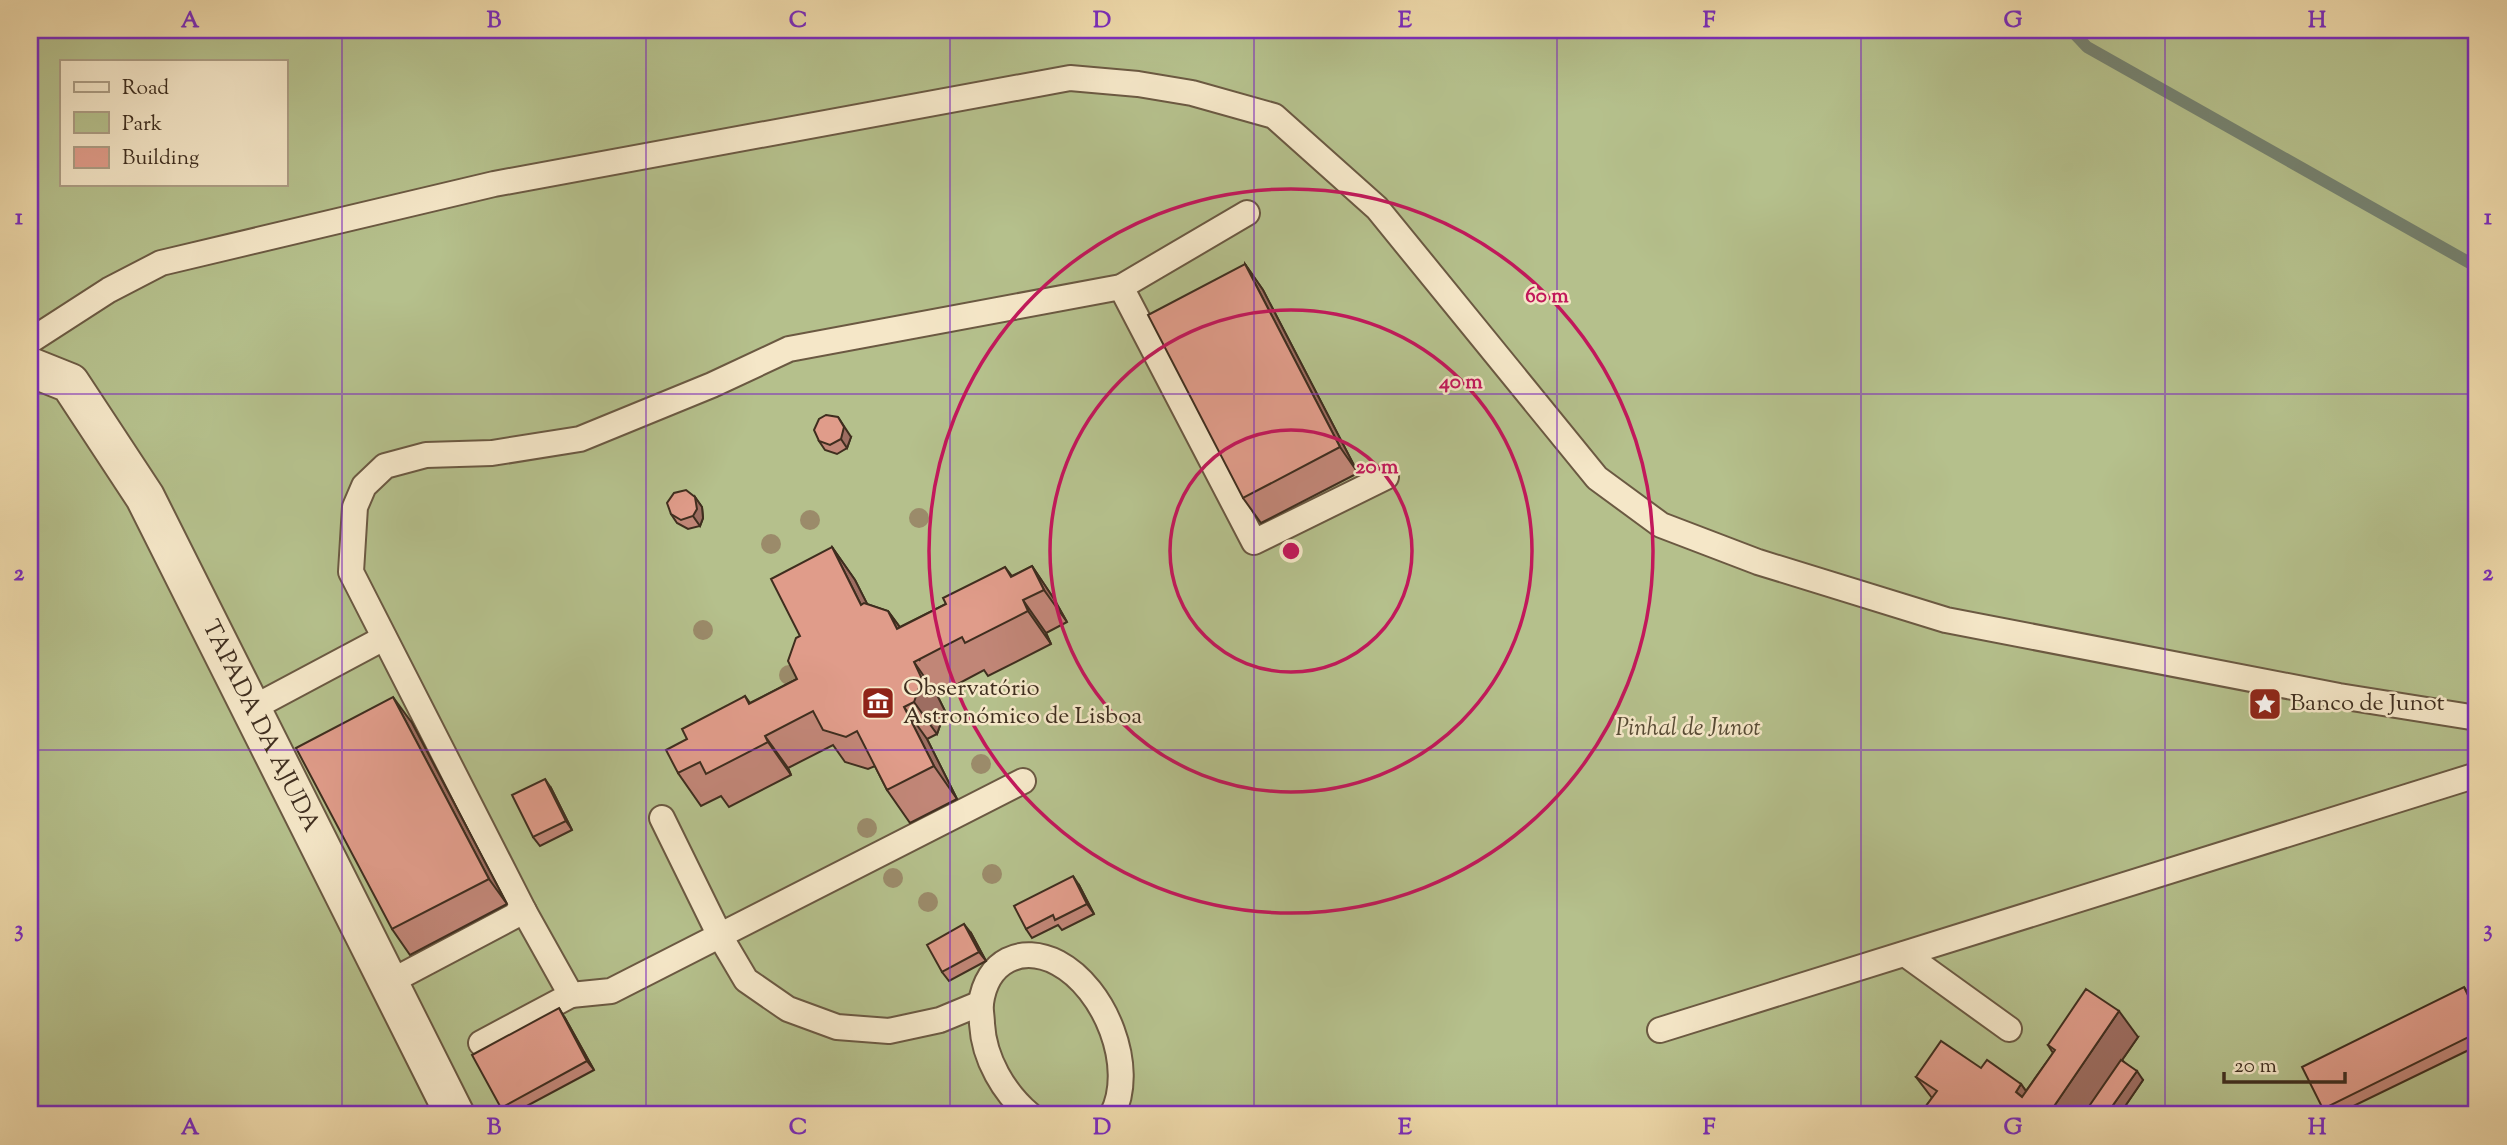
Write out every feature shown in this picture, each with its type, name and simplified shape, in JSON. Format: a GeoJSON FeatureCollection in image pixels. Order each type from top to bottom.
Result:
{"type":"FeatureCollection","features":[{"type":"Feature","properties":{"kind":"street","name":"TAPADA DA AJUDA"},"geometry":{"type":"LineString","coordinates":[[30,367],[70,383],[145,497],[455,1115]]}},
{"type":"Feature","properties":{"kind":"lane"},"geometry":{"type":"LineString","coordinates":[[30,341],[109,290],[161,263],[494,184],[1070,78],[1138,84],[1192,93],[1274,116],[1377,208],[1597,478],[1661,525],[1758,562],[1946,620],[2339,696],[2477,718]]}},
{"type":"Feature","properties":{"kind":"lane"},"geometry":{"type":"LineString","coordinates":[[571,995],[524,911],[351,572],[355,507],[364,486],[385,466],[426,455],[492,453],[580,439],[712,385],[789,349],[1121,287],[1247,213]]}},
{"type":"Feature","properties":{"kind":"lane"},"geometry":{"type":"LineString","coordinates":[[1121,287],[1254,542],[1386,477]]}},
{"type":"Feature","properties":{"kind":"lane"},"geometry":{"type":"LineString","coordinates":[[251,709],[384,638]]}},
{"type":"Feature","properties":{"kind":"lane"},"geometry":{"type":"LineString","coordinates":[[1660,1030],[2477,775]]}},
{"type":"Feature","properties":{"kind":"lane"},"geometry":{"type":"LineString","coordinates":[[481,1043],[571,995],[611,991],[1023,781]]}},
{"type":"Feature","properties":{"kind":"lane"},"geometry":{"type":"LineString","coordinates":[[662,818],[720,936],[746,980],[788,1009],[837,1027],[889,1031],[940,1020],[981,1003]]}},
{"type":"Feature","properties":{"kind":"lane"},"geometry":{"type":"LineString","coordinates":[[388,983],[524,911]]}},
{"type":"Feature","properties":{"kind":"lane"},"geometry":{"type":"LineString","coordinates":[[1030,1115],[1017,1104],[996,1073],[983,1038],[981,1003],[989,976],[1007,958],[1032,954],[1059,963],[1086,985],[1107,1017],[1119,1051],[1121,1086],[1112,1115]]}},
{"type":"Feature","properties":{"kind":"lane"},"geometry":{"type":"LineString","coordinates":[[1905,954],[2008,1029]]}},
{"type":"Feature","properties":{"kind":"green space","name":"Pinhal de Junot"},"geometry":{"type":"Polygon","coordinates":[[[30,30],[2477,30],[2477,1115],[30,1115],[30,30]]]}},
{"type":"Feature","properties":{"kind":"building"},"geometry":{"type":"Polygon","coordinates":[[[1245,264],[1340,447],[1243,498],[1148,315],[1245,264]]]}},
{"type":"Feature","properties":{"kind":"building"},"geometry":{"type":"Polygon","coordinates":[[[826,415],[838,417],[844,427],[841,439],[830,445],[819,441],[814,430],[819,419],[826,415]]]}},
{"type":"Feature","properties":{"kind":"building"},"geometry":{"type":"Polygon","coordinates":[[[686,490],[695,497],[697,509],[693,516],[681,520],[671,514],[667,503],[674,493],[686,490]]]}},
{"type":"Feature","properties":{"kind":"building"},"geometry":{"type":"Polygon","coordinates":[[[832,547],[861,605],[864,603],[888,611],[897,629],[946,604],[943,598],[1005,567],[1011,577],[1032,566],[1044,590],[1023,600],[1028,611],[965,643],[962,637],[914,662],[922,679],[914,702],[904,707],[934,766],[887,790],[857,731],[846,737],[823,730],[813,711],[765,736],[768,742],[706,774],[700,762],[678,773],[666,750],[687,739],[682,729],[745,696],[749,704],[797,679],[788,661],[796,638],[800,636],[771,579],[832,547]]]}},
{"type":"Feature","properties":{"kind":"building"},"geometry":{"type":"Polygon","coordinates":[[[393,697],[489,879],[392,929],[296,748],[393,697]]]}},
{"type":"Feature","properties":{"kind":"building"},"geometry":{"type":"Polygon","coordinates":[[[545,779],[566,821],[533,837],[512,795],[545,779]]]}},
{"type":"Feature","properties":{"kind":"building"},"geometry":{"type":"Polygon","coordinates":[[[1073,876],[1087,904],[1055,920],[1053,915],[1026,929],[1014,906],[1073,876]]]}},
{"type":"Feature","properties":{"kind":"building"},"geometry":{"type":"Polygon","coordinates":[[[964,924],[979,952],[942,972],[927,945],[964,924]]]}},
{"type":"Feature","properties":{"kind":"building"},"geometry":{"type":"Polygon","coordinates":[[[2464,987],[2477,1014],[2477,1033],[2323,1109],[2302,1067],[2464,987]]]}},
{"type":"Feature","properties":{"kind":"building"},"geometry":{"type":"Polygon","coordinates":[[[2086,989],[2119,1011],[2048,1115],[1967,1115],[1959,1110],[1955,1115],[1940,1115],[1926,1106],[1937,1091],[1916,1077],[1941,1041],[1981,1068],[1987,1060],[2021,1084],[2016,1092],[2022,1097],[2055,1050],[2048,1045],[2086,989]]]}},
{"type":"Feature","properties":{"kind":"building"},"geometry":{"type":"Polygon","coordinates":[[[559,1008],[587,1061],[501,1108],[472,1055],[559,1008]]]}},
{"type":"Feature","properties":{"kind":"building"},"geometry":{"type":"Polygon","coordinates":[[[2121,1060],[2137,1071],[2106,1115],[2083,1115],[2121,1060]]]}},
{"type":"Feature","properties":{"kind":"waterway"},"geometry":{"type":"LineString","coordinates":[[2071,30],[2087,47],[2477,267]]}},
{"type":"Feature","properties":{"kind":"place","name":"Observatório Astronómico de Lisboa"},"geometry":{"type":"Point","coordinates":[878,703]}},
{"type":"Feature","properties":{"kind":"place","name":"Banco de Junot"},"geometry":{"type":"Point","coordinates":[2265,704]}}]}
